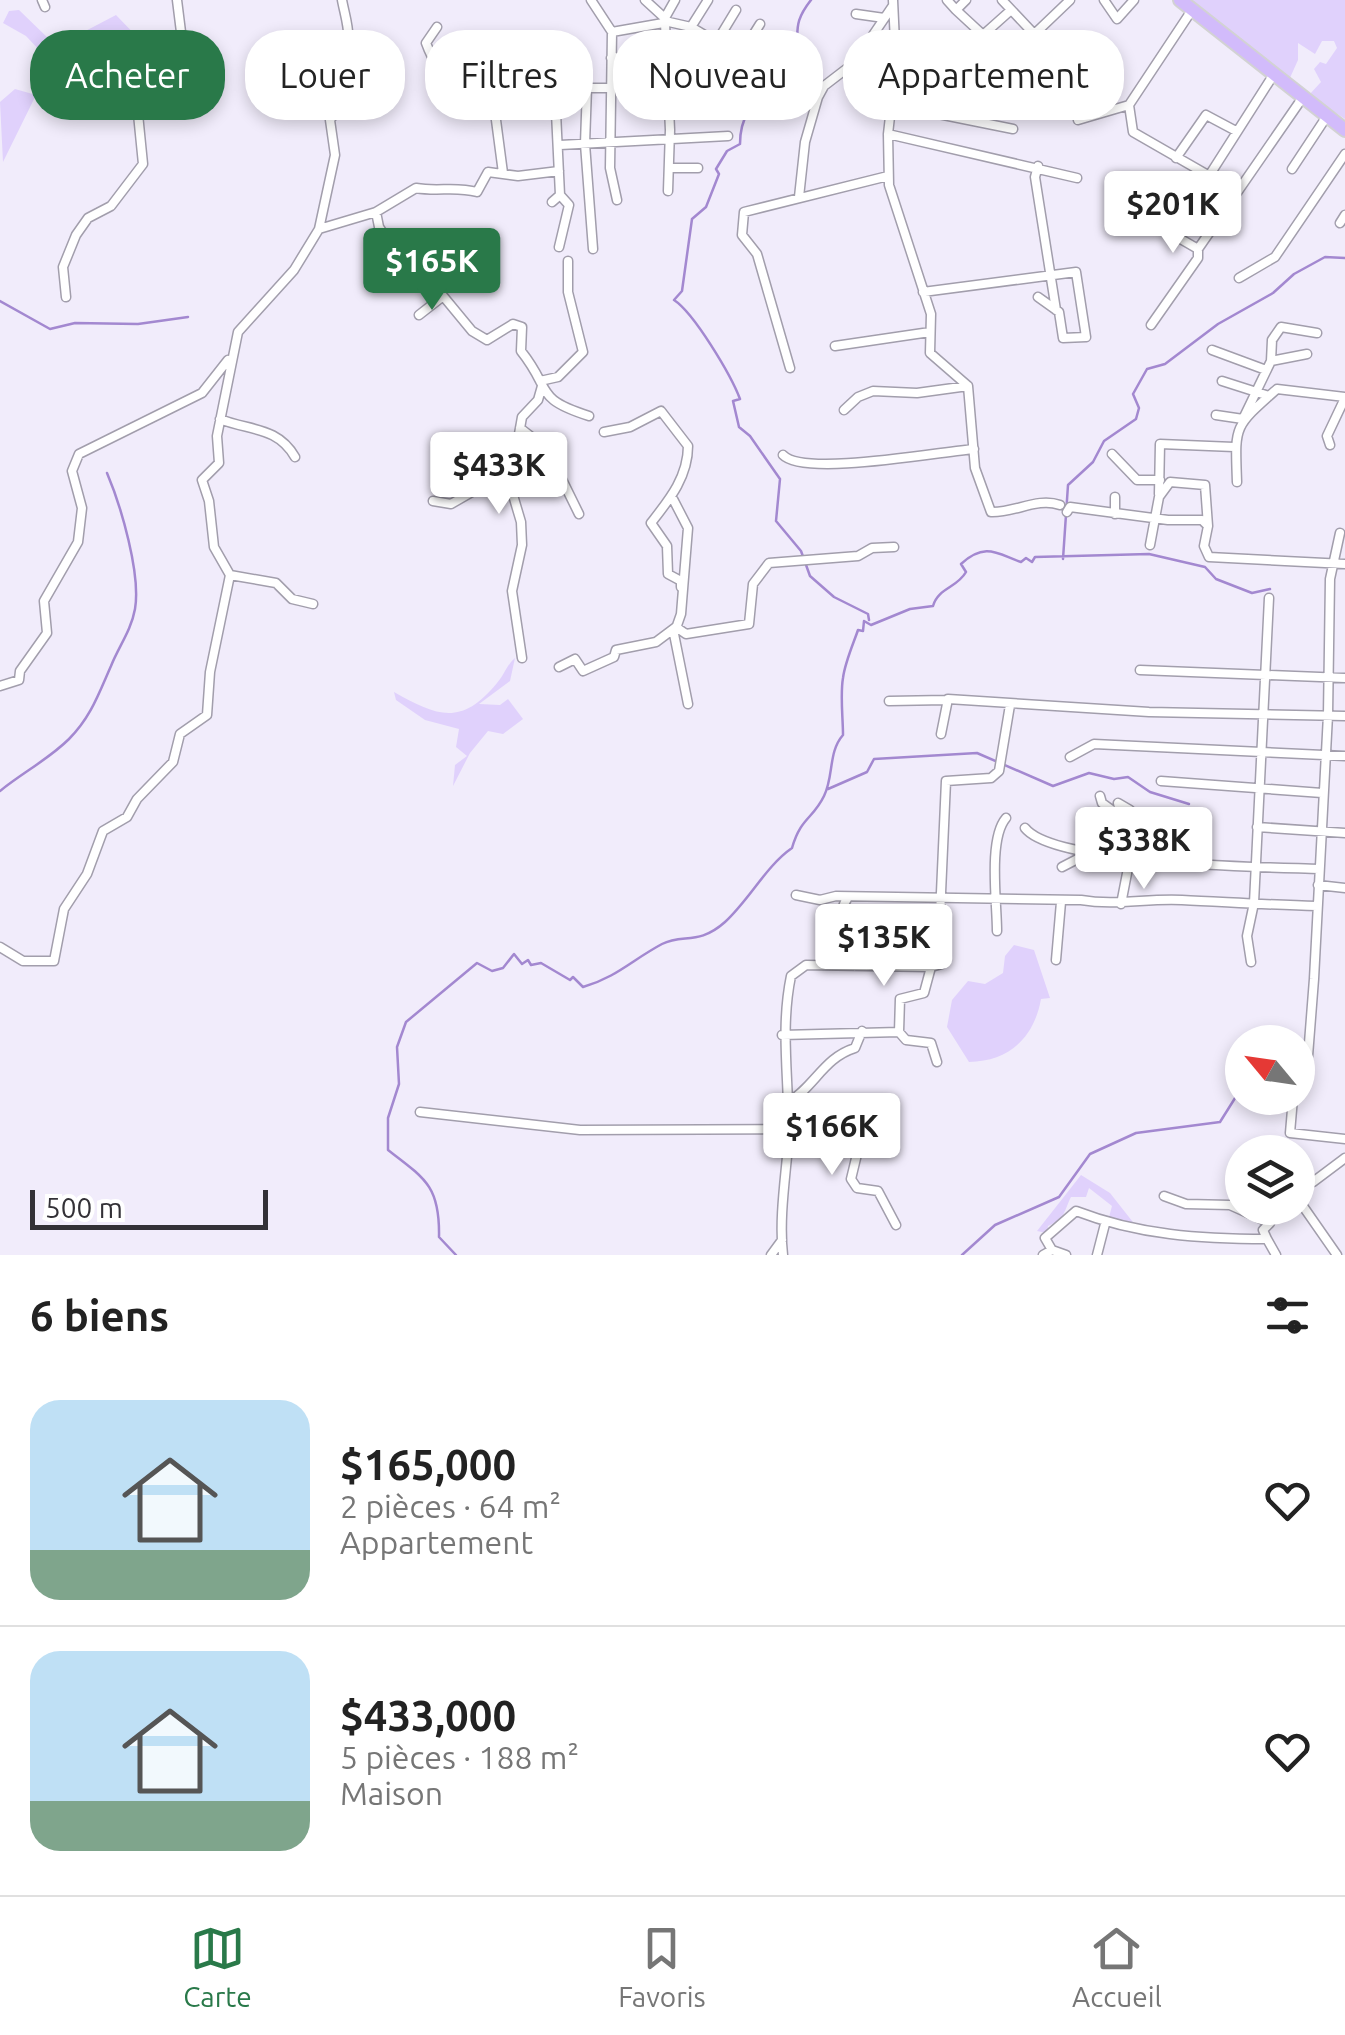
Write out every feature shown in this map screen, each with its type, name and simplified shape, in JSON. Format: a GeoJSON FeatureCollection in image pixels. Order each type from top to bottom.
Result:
{"type":"FeatureCollection","features":[{"type":"Feature","properties":{"kind":"highway"},"geometry":{"type":"LineString","coordinates":[[1180,0],[1345,130]]}},
{"type":"Feature","properties":{"kind":"street"},"geometry":{"type":"LineString","coordinates":[[66,297],[63,268],[76,235],[88,218],[110,206],[143,164],[137,104],[181,32],[178,0]]}},
{"type":"Feature","properties":{"kind":"street"},"geometry":{"type":"LineString","coordinates":[[0,946],[23,961],[54,961],[64,910],[87,874],[103,831],[127,818],[137,799],[172,762],[180,734],[207,715],[210,672],[230,574],[214,547],[209,501],[202,480],[219,463],[220,419],[238,332],[294,270],[319,229],[334,155],[330,120],[346,97],[338,64],[344,59],[351,23],[342,0]]}},
{"type":"Feature","properties":{"kind":"street"},"geometry":{"type":"LineString","coordinates":[[591,0],[612,32],[610,168],[617,200]]}},
{"type":"Feature","properties":{"kind":"street"},"geometry":{"type":"LineString","coordinates":[[645,0],[667,21]]}},
{"type":"Feature","properties":{"kind":"street"},"geometry":{"type":"LineString","coordinates":[[667,30],[676,0]]}},
{"type":"Feature","properties":{"kind":"street"},"geometry":{"type":"LineString","coordinates":[[692,27],[708,0]]}},
{"type":"Feature","properties":{"kind":"street"},"geometry":{"type":"LineString","coordinates":[[947,0],[983,35],[1012,10]]}},
{"type":"Feature","properties":{"kind":"street"},"geometry":{"type":"LineString","coordinates":[[956,10],[966,0]]}},
{"type":"Feature","properties":{"kind":"street"},"geometry":{"type":"LineString","coordinates":[[1002,0],[1030,30]]}},
{"type":"Feature","properties":{"kind":"street"},"geometry":{"type":"LineString","coordinates":[[1042,30],[1070,0]]}},
{"type":"Feature","properties":{"kind":"street"},"geometry":{"type":"LineString","coordinates":[[1104,0],[1117,18],[1134,0]]}},
{"type":"Feature","properties":{"kind":"street"},"geometry":{"type":"LineString","coordinates":[[875,30],[893,3]]}},
{"type":"Feature","properties":{"kind":"street"},"geometry":{"type":"LineString","coordinates":[[893,3],[894,30]]}},
{"type":"Feature","properties":{"kind":"street"},"geometry":{"type":"LineString","coordinates":[[726,30],[736,10]]}},
{"type":"Feature","properties":{"kind":"street"},"geometry":{"type":"LineString","coordinates":[[1124,106],[1129,105],[1192,10]]}},
{"type":"Feature","properties":{"kind":"street"},"geometry":{"type":"LineString","coordinates":[[856,14],[884,18]]}},
{"type":"Feature","properties":{"kind":"street"},"geometry":{"type":"LineString","coordinates":[[612,32],[667,21],[696,30]]}},
{"type":"Feature","properties":{"kind":"street"},"geometry":{"type":"LineString","coordinates":[[756,30],[760,24]]}},
{"type":"Feature","properties":{"kind":"street"},"geometry":{"type":"LineString","coordinates":[[437,27],[426,43],[430,56],[456,86],[489,98],[494,104],[503,174]]}},
{"type":"Feature","properties":{"kind":"street"},"geometry":{"type":"LineString","coordinates":[[799,197],[813,108],[824,86],[843,72]]}},
{"type":"Feature","properties":{"kind":"street"},"geometry":{"type":"LineString","coordinates":[[1198,249],[1172,234],[1274,74]]}},
{"type":"Feature","properties":{"kind":"street"},"geometry":{"type":"LineString","coordinates":[[593,88],[609,88]]}},
{"type":"Feature","properties":{"kind":"street"},"geometry":{"type":"LineString","coordinates":[[1150,325],[1198,258],[1198,249],[1231,198],[1303,96]]}},
{"type":"Feature","properties":{"kind":"street"},"geometry":{"type":"LineString","coordinates":[[1129,105],[1133,132],[1207,178],[1231,198]]}},
{"type":"Feature","properties":{"kind":"street"},"geometry":{"type":"LineString","coordinates":[[1176,158],[1206,115],[1236,131]]}},
{"type":"Feature","properties":{"kind":"street"},"geometry":{"type":"LineString","coordinates":[[1292,169],[1327,116]]}},
{"type":"Feature","properties":{"kind":"street"},"geometry":{"type":"LineString","coordinates":[[559,120],[560,194],[569,205],[559,247]]}},
{"type":"Feature","properties":{"kind":"street"},"geometry":{"type":"LineString","coordinates":[[584,120],[582,144],[594,249]]}},
{"type":"Feature","properties":{"kind":"street"},"geometry":{"type":"LineString","coordinates":[[668,191],[669,120]]}},
{"type":"Feature","properties":{"kind":"street"},"geometry":{"type":"LineString","coordinates":[[890,120],[888,176],[931,314],[933,358],[968,386],[974,449],[991,512],[1022,510],[1043,501],[1063,508],[1202,520],[1208,526]]}},
{"type":"Feature","properties":{"kind":"street"},"geometry":{"type":"LineString","coordinates":[[968,120],[1013,129]]}},
{"type":"Feature","properties":{"kind":"street"},"geometry":{"type":"LineString","coordinates":[[888,134],[1077,178]]}},
{"type":"Feature","properties":{"kind":"street"},"geometry":{"type":"LineString","coordinates":[[560,145],[728,136]]}},
{"type":"Feature","properties":{"kind":"street"},"geometry":{"type":"LineString","coordinates":[[319,229],[376,212],[416,188],[430,190],[453,185],[477,192],[484,174],[518,176],[559,167],[582,144]]}},
{"type":"Feature","properties":{"kind":"street"},"geometry":{"type":"LineString","coordinates":[[1239,278],[1274,258],[1345,154]]}},
{"type":"Feature","properties":{"kind":"street"},"geometry":{"type":"LineString","coordinates":[[923,292],[1050,275],[1076,272],[1086,337],[1062,338],[1050,275],[1038,166]]}},
{"type":"Feature","properties":{"kind":"street"},"geometry":{"type":"LineString","coordinates":[[669,168],[698,168]]}},
{"type":"Feature","properties":{"kind":"street"},"geometry":{"type":"LineString","coordinates":[[790,368],[757,254],[742,235],[744,212],[888,176]]}},
{"type":"Feature","properties":{"kind":"street"},"geometry":{"type":"LineString","coordinates":[[552,202],[560,194]]}},
{"type":"Feature","properties":{"kind":"street"},"geometry":{"type":"LineString","coordinates":[[376,212],[390,246],[472,331],[487,340],[514,324],[522,327],[521,351],[541,384],[558,406],[589,416]]}},
{"type":"Feature","properties":{"kind":"street"},"geometry":{"type":"LineString","coordinates":[[541,384],[558,377],[583,355],[568,292],[568,262]]}},
{"type":"Feature","properties":{"kind":"street"},"geometry":{"type":"LineString","coordinates":[[420,315],[442,297]]}},
{"type":"Feature","properties":{"kind":"street"},"geometry":{"type":"LineString","coordinates":[[1038,298],[1056,310]]}},
{"type":"Feature","properties":{"kind":"street"},"geometry":{"type":"LineString","coordinates":[[1237,482],[1234,447],[1253,392],[1268,366],[1272,340],[1281,327],[1317,333]]}},
{"type":"Feature","properties":{"kind":"street"},"geometry":{"type":"LineString","coordinates":[[835,346],[930,332]]}},
{"type":"Feature","properties":{"kind":"street"},"geometry":{"type":"LineString","coordinates":[[1212,350],[1268,366],[1307,354]]}},
{"type":"Feature","properties":{"kind":"street"},"geometry":{"type":"LineString","coordinates":[[0,686],[19,680],[20,671],[46,633],[44,601],[78,542],[82,508],[72,470],[80,454],[96,442],[202,393],[231,356]]}},
{"type":"Feature","properties":{"kind":"street"},"geometry":{"type":"LineString","coordinates":[[1222,382],[1269,396]]}},
{"type":"Feature","properties":{"kind":"street"},"geometry":{"type":"LineString","coordinates":[[522,658],[512,592],[522,544],[521,522],[510,485],[525,411],[538,400],[541,384]]}},
{"type":"Feature","properties":{"kind":"street"},"geometry":{"type":"LineString","coordinates":[[844,410],[858,396],[873,391],[917,394],[968,386]]}},
{"type":"Feature","properties":{"kind":"street"},"geometry":{"type":"LineString","coordinates":[[1216,415],[1243,419],[1269,396],[1288,388],[1312,396],[1329,392],[1345,398],[1327,436],[1330,445]]}},
{"type":"Feature","properties":{"kind":"street"},"geometry":{"type":"LineString","coordinates":[[604,432],[630,427],[664,412],[689,450],[674,499],[651,523],[667,546],[668,574],[682,581],[681,587]]}},
{"type":"Feature","properties":{"kind":"street"},"geometry":{"type":"LineString","coordinates":[[220,419],[266,429],[288,446],[295,457]]}},
{"type":"Feature","properties":{"kind":"street"},"geometry":{"type":"LineString","coordinates":[[520,428],[547,450],[578,514]]}},
{"type":"Feature","properties":{"kind":"street"},"geometry":{"type":"LineString","coordinates":[[1150,545],[1163,443],[1234,447]]}},
{"type":"Feature","properties":{"kind":"street"},"geometry":{"type":"LineString","coordinates":[[783,455],[800,465],[828,466],[974,449]]}},
{"type":"Feature","properties":{"kind":"street"},"geometry":{"type":"LineString","coordinates":[[1112,454],[1137,480],[1205,485],[1208,526],[1204,546],[1209,557],[1345,564]]}},
{"type":"Feature","properties":{"kind":"street"},"geometry":{"type":"LineString","coordinates":[[433,501],[450,504],[491,481],[503,464],[518,456]]}},
{"type":"Feature","properties":{"kind":"street"},"geometry":{"type":"LineString","coordinates":[[1158,497],[1170,482]]}},
{"type":"Feature","properties":{"kind":"street"},"geometry":{"type":"LineString","coordinates":[[1115,497],[1116,514]]}},
{"type":"Feature","properties":{"kind":"street"},"geometry":{"type":"LineString","coordinates":[[674,499],[688,528],[676,627],[688,704]]}},
{"type":"Feature","properties":{"kind":"street"},"geometry":{"type":"LineString","coordinates":[[1310,1025],[1328,715],[1332,564],[1340,533]]}},
{"type":"Feature","properties":{"kind":"street"},"geometry":{"type":"LineString","coordinates":[[676,627],[686,634],[750,624],[753,584],[770,564],[858,556],[872,548],[894,547]]}},
{"type":"Feature","properties":{"kind":"street"},"geometry":{"type":"LineString","coordinates":[[230,574],[276,583],[292,600],[313,604]]}},
{"type":"Feature","properties":{"kind":"street"},"geometry":{"type":"LineString","coordinates":[[1251,962],[1246,936],[1254,903],[1269,598]]}},
{"type":"Feature","properties":{"kind":"street"},"geometry":{"type":"LineString","coordinates":[[559,667],[575,659],[583,671],[614,657],[616,650],[656,642],[676,627]]}},
{"type":"Feature","properties":{"kind":"street"},"geometry":{"type":"LineString","coordinates":[[1140,670],[1345,678]]}},
{"type":"Feature","properties":{"kind":"street"},"geometry":{"type":"LineString","coordinates":[[888,700],[1345,716]]}},
{"type":"Feature","properties":{"kind":"street"},"geometry":{"type":"LineString","coordinates":[[941,734],[946,700]]}},
{"type":"Feature","properties":{"kind":"street"},"geometry":{"type":"LineString","coordinates":[[937,1062],[932,1043],[906,1040],[899,1032],[900,999],[924,993],[931,967],[944,950],[940,915],[946,782],[991,778],[1000,764],[1010,705]]}},
{"type":"Feature","properties":{"kind":"street"},"geometry":{"type":"LineString","coordinates":[[1070,757],[1094,744],[1345,756]]}},
{"type":"Feature","properties":{"kind":"street"},"geometry":{"type":"LineString","coordinates":[[1161,781],[1322,793]]}},
{"type":"Feature","properties":{"kind":"street"},"geometry":{"type":"LineString","coordinates":[[1100,796],[1102,803],[1120,816],[1118,803],[1128,807],[1129,857],[1121,904]]}},
{"type":"Feature","properties":{"kind":"street"},"geometry":{"type":"LineString","coordinates":[[997,931],[996,853],[1000,826],[1006,818]]}},
{"type":"Feature","properties":{"kind":"street"},"geometry":{"type":"LineString","coordinates":[[1257,827],[1345,832]]}},
{"type":"Feature","properties":{"kind":"street"},"geometry":{"type":"LineString","coordinates":[[1025,828],[1054,844],[1090,852],[1319,869]]}},
{"type":"Feature","properties":{"kind":"street"},"geometry":{"type":"LineString","coordinates":[[1062,867],[1090,852]]}},
{"type":"Feature","properties":{"kind":"street"},"geometry":{"type":"LineString","coordinates":[[1318,885],[1345,888]]}},
{"type":"Feature","properties":{"kind":"street"},"geometry":{"type":"LineString","coordinates":[[796,895],[1121,904],[1133,899],[1317,906]]}},
{"type":"Feature","properties":{"kind":"street"},"geometry":{"type":"LineString","coordinates":[[848,899],[842,912],[848,934],[844,944],[856,966]]}},
{"type":"Feature","properties":{"kind":"street"},"geometry":{"type":"LineString","coordinates":[[1056,960],[1060,902]]}},
{"type":"Feature","properties":{"kind":"street"},"geometry":{"type":"LineString","coordinates":[[784,1255],[787,1128],[782,1036],[791,976],[806,965],[931,967]]}},
{"type":"Feature","properties":{"kind":"street"},"geometry":{"type":"LineString","coordinates":[[786,1104],[805,1093],[830,1058],[855,1048],[862,1031]]}},
{"type":"Feature","properties":{"kind":"street"},"geometry":{"type":"LineString","coordinates":[[782,1036],[899,1032]]}},
{"type":"Feature","properties":{"kind":"street"},"geometry":{"type":"LineString","coordinates":[[420,1112],[580,1130],[787,1128],[856,1132],[851,1179],[857,1188],[878,1191],[896,1225]]}},
{"type":"Feature","properties":{"kind":"street"},"geometry":{"type":"LineString","coordinates":[[1292,1115],[1290,1132],[1345,1139]]}},
{"type":"Feature","properties":{"kind":"street"},"geometry":{"type":"LineString","coordinates":[[1315,1180],[1345,1158]]}},
{"type":"Feature","properties":{"kind":"street"},"geometry":{"type":"LineString","coordinates":[[1164,1196],[1177,1203],[1241,1208],[1270,1223],[1263,1230],[1276,1255]]}},
{"type":"Feature","properties":{"kind":"street"},"geometry":{"type":"LineString","coordinates":[[1066,1255],[1052,1250],[1045,1238],[1076,1212],[1105,1224],[1229,1244],[1267,1239]]}},
{"type":"Feature","properties":{"kind":"street"},"geometry":{"type":"LineString","coordinates":[[1315,1223],[1337,1255]]}},
{"type":"Feature","properties":{"kind":"street"},"geometry":{"type":"LineString","coordinates":[[1097,1255],[1105,1224]]}},
{"type":"Feature","properties":{"kind":"street"},"geometry":{"type":"LineString","coordinates":[[771,1255],[782,1240]]}},
{"type":"Feature","properties":{"kind":"street"},"geometry":{"type":"LineString","coordinates":[[1043,1255],[1052,1250]]}},
{"type":"Feature","properties":{"kind":"shaded area"},"geometry":{"type":"Polygon","coordinates":[[[1192,0],[1345,0],[1345,119],[1309,95],[1321,82],[1314,69],[1320,62],[1326,64],[1337,48],[1334,41],[1322,41],[1315,54],[1298,43],[1298,60],[1289,80],[1195,8],[1192,0]]]}},
{"type":"Feature","properties":{"kind":"shaded area"},"geometry":{"type":"Polygon","coordinates":[[[19,10],[40,30],[30,30],[30,40],[3,23],[9,11],[19,10]]]}},
{"type":"Feature","properties":{"kind":"shaded area"},"geometry":{"type":"Polygon","coordinates":[[[116,15],[130,30],[87,30],[116,15]]]}},
{"type":"Feature","properties":{"kind":"shaded area"},"geometry":{"type":"Polygon","coordinates":[[[15,89],[30,93],[30,107],[3,162],[0,102],[15,89]]]}},
{"type":"Feature","properties":{"kind":"shaded area"},"geometry":{"type":"Polygon","coordinates":[[[515,658],[510,681],[479,704],[500,705],[508,699],[523,719],[503,734],[488,731],[470,753],[453,786],[455,765],[467,756],[456,747],[459,729],[425,720],[396,700],[394,692],[436,711],[460,712],[484,697],[515,658]]]}},
{"type":"Feature","properties":{"kind":"shaded area"},"geometry":{"type":"Polygon","coordinates":[[[1014,945],[1034,950],[1050,998],[1041,999],[1032,1025],[1017,1045],[996,1057],[969,1062],[947,1027],[952,1000],[968,981],[985,984],[1003,973],[1005,956],[1014,945]]]}},
{"type":"Feature","properties":{"kind":"shaded area"},"geometry":{"type":"Polygon","coordinates":[[[1081,1175],[1110,1193],[1136,1226],[1108,1221],[1112,1206],[1089,1188],[1086,1197],[1071,1197],[1063,1214],[1048,1226],[1047,1233],[1037,1231],[1081,1175]]]}},
{"type":"Feature","properties":{"kind":"waterway"},"geometry":{"type":"LineString","coordinates":[[811,0],[800,18],[792,59],[752,106],[741,129],[740,144],[727,151],[716,169],[719,174],[706,207],[692,219],[682,291],[674,300],[701,331],[740,399],[733,401],[739,427],[750,436],[780,479],[776,521],[801,551],[810,576],[834,597],[868,614],[869,620]]}},
{"type":"Feature","properties":{"kind":"waterway"},"geometry":{"type":"LineString","coordinates":[[1063,559],[1068,485],[1093,462],[1104,441],[1136,419],[1139,408],[1133,394],[1147,369],[1165,364],[1218,324],[1273,293],[1294,274],[1325,257],[1345,258]]}},
{"type":"Feature","properties":{"kind":"waterway"},"geometry":{"type":"LineString","coordinates":[[0,301],[50,329],[75,323],[138,324],[188,317]]}},
{"type":"Feature","properties":{"kind":"waterway"},"geometry":{"type":"LineString","coordinates":[[0,791],[77,731],[94,704],[131,624],[136,594],[132,559],[107,473]]}},
{"type":"Feature","properties":{"kind":"waterway"},"geometry":{"type":"LineString","coordinates":[[456,1255],[439,1237],[437,1206],[428,1186],[388,1150],[388,1118],[399,1084],[397,1047],[406,1022],[477,963],[492,971],[503,968],[514,954],[522,964],[528,960],[531,965],[541,963],[570,980],[573,977],[583,987],[615,973],[662,944],[699,937],[725,922],[792,848],[799,830],[824,796],[835,749],[843,735],[844,672],[864,621],[871,625],[910,609],[933,606],[939,595],[966,572],[961,564],[985,551],[1021,562],[1026,558],[1032,562],[1035,557],[1149,554],[1205,567],[1216,579],[1252,593],[1270,589]]}},
{"type":"Feature","properties":{"kind":"waterway"},"geometry":{"type":"LineString","coordinates":[[828,789],[867,772],[874,759],[977,753],[1053,786],[1089,773],[1114,779],[1128,777],[1150,792],[1189,804]]}},
{"type":"Feature","properties":{"kind":"waterway"},"geometry":{"type":"LineString","coordinates":[[962,1255],[995,1225],[1059,1197],[1090,1154],[1136,1133],[1220,1122],[1225,1114]]}}]}
